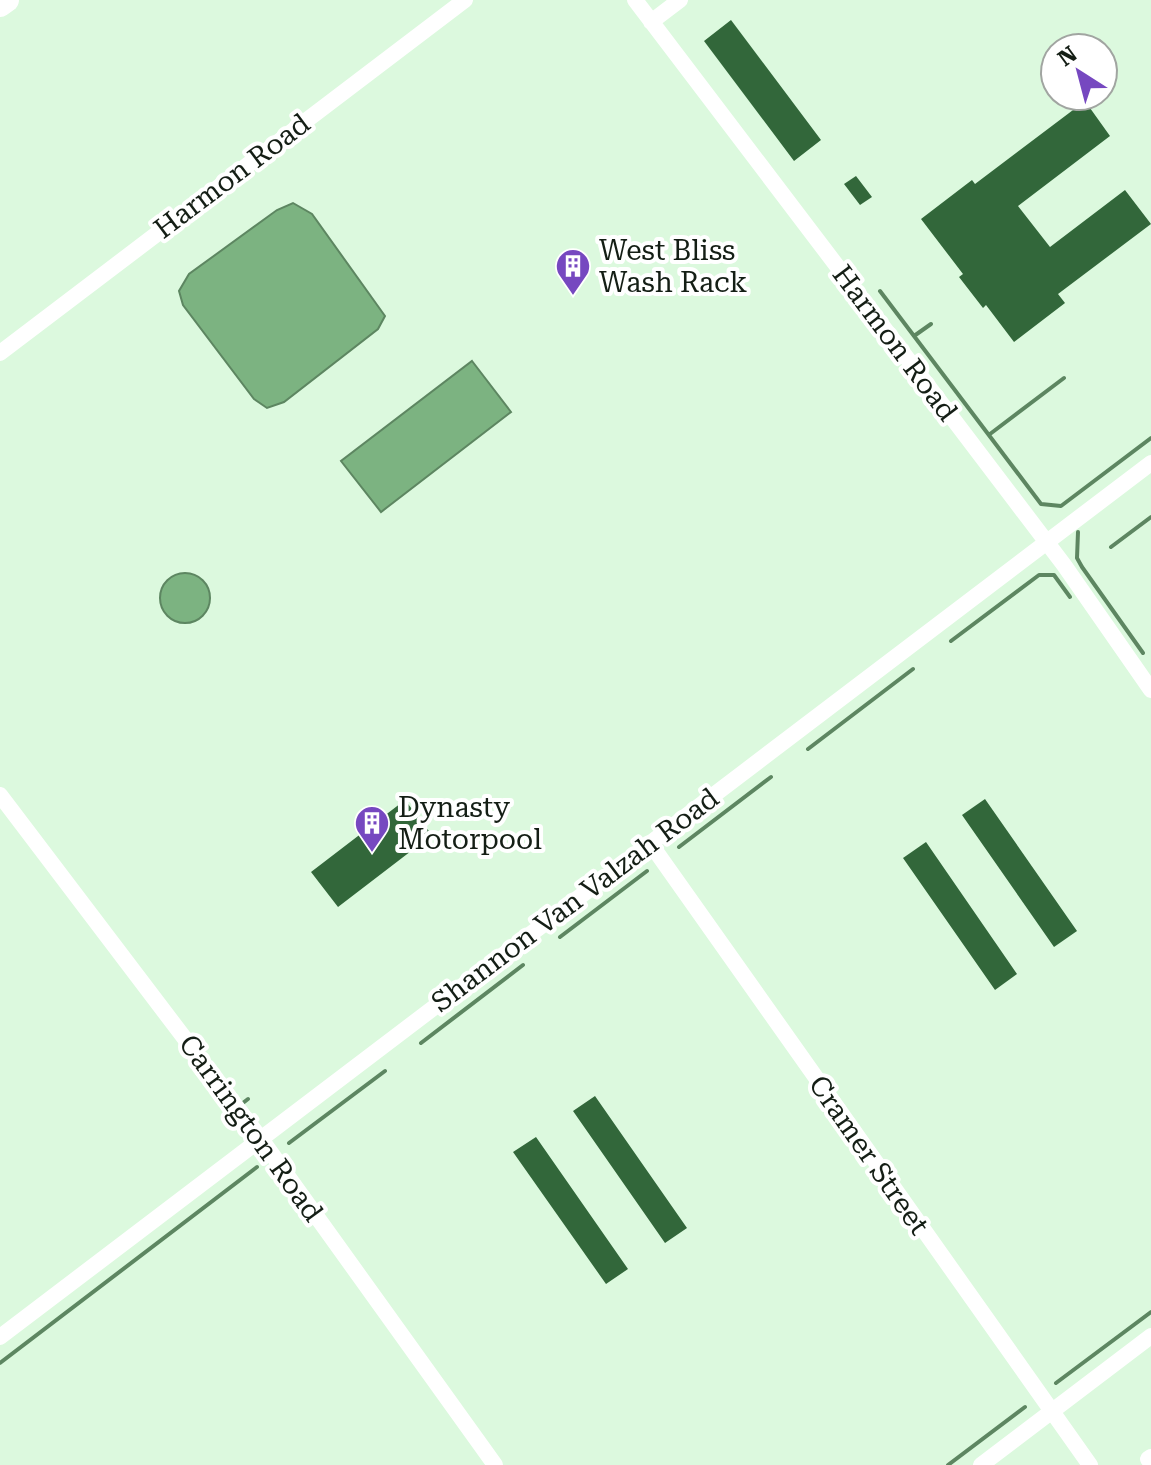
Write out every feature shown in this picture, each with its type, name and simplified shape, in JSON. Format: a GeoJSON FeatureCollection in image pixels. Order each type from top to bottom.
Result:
{"type":"FeatureCollection","features":[{"type":"Feature","properties":{"kind":"highway"},"geometry":{"type":"LineString","coordinates":[[0,5],[7,0]]}},
{"type":"Feature","properties":{"kind":"street","name":"Harmon Road"},"geometry":{"type":"LineString","coordinates":[[0,353],[465,0]]}},
{"type":"Feature","properties":{"kind":"street","name":"Harmon Road"},"geometry":{"type":"LineString","coordinates":[[635,0],[1046,542],[1151,690]]}},
{"type":"Feature","properties":{"kind":"street"},"geometry":{"type":"LineString","coordinates":[[651,22],[680,0]]}},
{"type":"Feature","properties":{"kind":"street","name":"Shannon Van Valzah Road"},"geometry":{"type":"LineString","coordinates":[[0,1337],[1151,463]]}},
{"type":"Feature","properties":{"kind":"street","name":"Carrington Road"},"geometry":{"type":"LineString","coordinates":[[0,795],[261,1139],[495,1465]]}},
{"type":"Feature","properties":{"kind":"street","name":"Cramer Street"},"geometry":{"type":"LineString","coordinates":[[650,843],[1090,1465]]}},
{"type":"Feature","properties":{"kind":"street"},"geometry":{"type":"LineString","coordinates":[[981,1465],[1151,1336]]}},
{"type":"Feature","properties":{"kind":"street"},"geometry":{"type":"LineString","coordinates":[[1151,1457],[1148,1459],[1151,1463]]}},
{"type":"Feature","properties":{"kind":"shaded area"},"geometry":{"type":"Polygon","coordinates":[[[293,203],[312,214],[385,316],[378,329],[284,402],[267,408],[254,399],[183,305],[179,291],[189,274],[277,210],[293,203]]]}},
{"type":"Feature","properties":{"kind":"shaded area"},"geometry":{"type":"Polygon","coordinates":[[[472,361],[511,412],[381,512],[341,461],[472,361]]]}},
{"type":"Feature","properties":{"kind":"shaded area"},"geometry":{"type":"Polygon","coordinates":[[[175,574],[195,574],[209,588],[209,608],[195,622],[175,622],[161,608],[161,588],[175,574]]]}},
{"type":"Feature","properties":{"kind":"building"},"geometry":{"type":"Polygon","coordinates":[[[731,20],[821,140],[794,161],[704,41],[731,20]]]}},
{"type":"Feature","properties":{"kind":"building"},"geometry":{"type":"Polygon","coordinates":[[[1070,112],[1093,112],[1110,136],[1018,206],[1050,247],[1125,190],[1151,224],[1058,294],[1065,303],[1014,342],[986,305],[983,308],[959,277],[963,274],[921,219],[972,180],[975,184],[1070,112]]]}},
{"type":"Feature","properties":{"kind":"building"},"geometry":{"type":"Polygon","coordinates":[[[856,176],[872,197],[860,205],[844,184],[856,176]]]}},
{"type":"Feature","properties":{"kind":"building"},"geometry":{"type":"Polygon","coordinates":[[[985,799],[1077,931],[1054,947],[962,815],[985,799]]]}},
{"type":"Feature","properties":{"kind":"building","name":"Dynasty Motorpool"},"geometry":{"type":"Polygon","coordinates":[[[405,800],[432,835],[338,907],[311,872],[405,800]]]}},
{"type":"Feature","properties":{"kind":"building"},"geometry":{"type":"Polygon","coordinates":[[[926,842],[1017,974],[995,990],[903,858],[926,842]]]}},
{"type":"Feature","properties":{"kind":"building"},"geometry":{"type":"Polygon","coordinates":[[[595,1096],[687,1228],[665,1243],[573,1111],[595,1096]]]}},
{"type":"Feature","properties":{"kind":"building"},"geometry":{"type":"Polygon","coordinates":[[[536,1137],[628,1269],[606,1284],[513,1152],[536,1137]]]}},
{"type":"Feature","properties":{"kind":"waterway"},"geometry":{"type":"LineString","coordinates":[[880,291],[1041,504],[1061,506],[1151,438]]}},
{"type":"Feature","properties":{"kind":"waterway"},"geometry":{"type":"LineString","coordinates":[[914,336],[931,324]]}},
{"type":"Feature","properties":{"kind":"waterway"},"geometry":{"type":"LineString","coordinates":[[990,434],[1064,378]]}},
{"type":"Feature","properties":{"kind":"waterway"},"geometry":{"type":"LineString","coordinates":[[1111,547],[1151,517]]}},
{"type":"Feature","properties":{"kind":"waterway"},"geometry":{"type":"LineString","coordinates":[[1078,532],[1077,558],[1143,653]]}},
{"type":"Feature","properties":{"kind":"waterway"},"geometry":{"type":"LineString","coordinates":[[951,641],[1039,575],[1054,575],[1070,597]]}},
{"type":"Feature","properties":{"kind":"waterway"},"geometry":{"type":"LineString","coordinates":[[808,749],[913,669]]}},
{"type":"Feature","properties":{"kind":"waterway"},"geometry":{"type":"LineString","coordinates":[[679,847],[771,777]]}},
{"type":"Feature","properties":{"kind":"waterway"},"geometry":{"type":"LineString","coordinates":[[560,937],[647,871]]}},
{"type":"Feature","properties":{"kind":"waterway"},"geometry":{"type":"LineString","coordinates":[[421,1043],[523,965]]}},
{"type":"Feature","properties":{"kind":"waterway"},"geometry":{"type":"LineString","coordinates":[[289,1143],[385,1071]]}},
{"type":"Feature","properties":{"kind":"waterway"},"geometry":{"type":"LineString","coordinates":[[239,1106],[248,1099]]}},
{"type":"Feature","properties":{"kind":"waterway"},"geometry":{"type":"LineString","coordinates":[[0,1363],[257,1167]]}},
{"type":"Feature","properties":{"kind":"waterway"},"geometry":{"type":"LineString","coordinates":[[1056,1383],[1151,1312]]}},
{"type":"Feature","properties":{"kind":"waterway"},"geometry":{"type":"LineString","coordinates":[[948,1465],[1025,1407]]}},
{"type":"Feature","properties":{"kind":"place","name":"West Bliss Wash Rack"},"geometry":{"type":"Point","coordinates":[573,297]}},
{"type":"Feature","properties":{"kind":"place","name":"Dynasty Motorpool"},"geometry":{"type":"Point","coordinates":[372,854]}}]}
